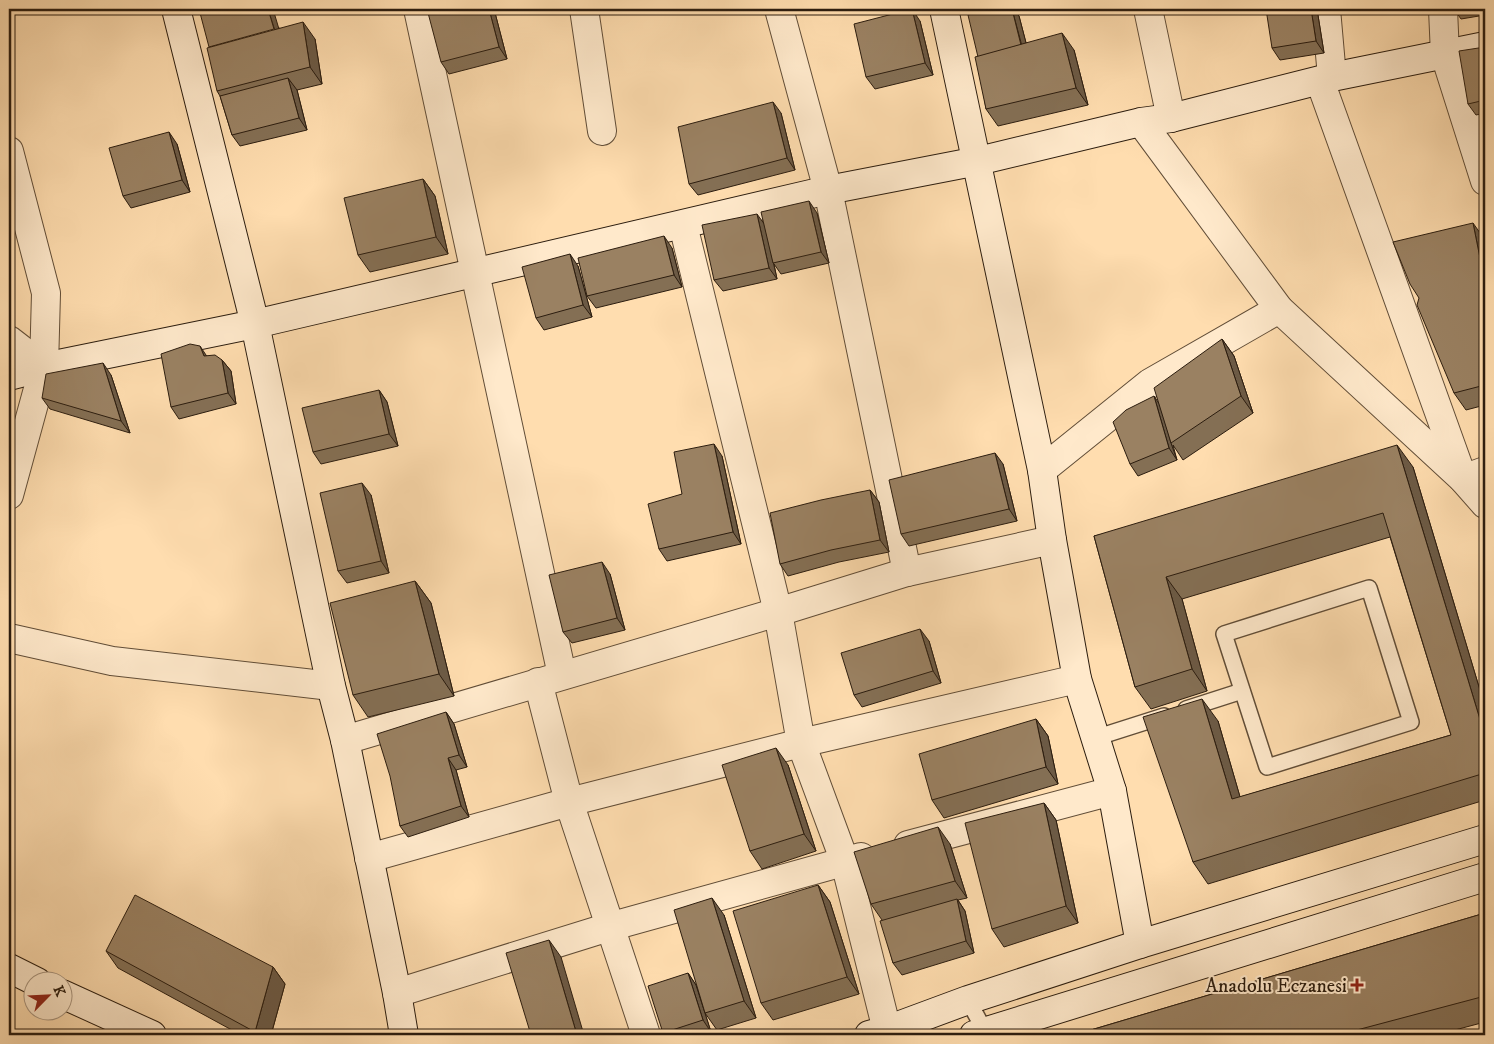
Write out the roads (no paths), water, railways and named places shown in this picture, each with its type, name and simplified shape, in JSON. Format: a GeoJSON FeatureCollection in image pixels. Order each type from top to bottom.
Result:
{"type":"FeatureCollection","features":[{"type":"Feature","properties":{"kind":"street"},"geometry":{"type":"LineString","coordinates":[[176,9],[255,324],[331,686],[345,740],[398,993],[404,1035]]}},
{"type":"Feature","properties":{"kind":"street"},"geometry":{"type":"LineString","coordinates":[[418,9],[475,273],[550,679],[569,802],[646,1035]]}},
{"type":"Feature","properties":{"kind":"street"},"geometry":{"type":"LineString","coordinates":[[584,9],[602,131]]}},
{"type":"Feature","properties":{"kind":"street"},"geometry":{"type":"LineString","coordinates":[[778,9],[828,190],[907,572]]}},
{"type":"Feature","properties":{"kind":"street"},"geometry":{"type":"LineString","coordinates":[[944,9],[978,161],[1042,470],[1052,540],[1077,679],[1112,791],[1140,944]]}},
{"type":"Feature","properties":{"kind":"street"},"geometry":{"type":"LineString","coordinates":[[1148,9],[1171,118]]}},
{"type":"Feature","properties":{"kind":"street"},"geometry":{"type":"LineString","coordinates":[[1326,9],[1326,79],[1485,504]]}},
{"type":"Feature","properties":{"kind":"street"},"geometry":{"type":"LineString","coordinates":[[1443,9],[1445,55],[1485,180]]}},
{"type":"Feature","properties":{"kind":"street"},"geometry":{"type":"LineString","coordinates":[[9,376],[44,367],[255,324],[828,190],[978,161],[1141,122],[1171,118],[1326,79],[1485,46]]}},
{"type":"Feature","properties":{"kind":"street"},"geometry":{"type":"LineString","coordinates":[[1141,122],[1279,308],[1474,475]]}},
{"type":"Feature","properties":{"kind":"street"},"geometry":{"type":"LineString","coordinates":[[9,151],[46,293],[44,367],[9,495]]}},
{"type":"Feature","properties":{"kind":"street"},"geometry":{"type":"LineString","coordinates":[[9,219],[46,293]]}},
{"type":"Feature","properties":{"kind":"street"},"geometry":{"type":"LineString","coordinates":[[683,225],[778,612],[801,743],[845,862],[881,1034],[968,1000],[1140,944],[1485,839]]}},
{"type":"Feature","properties":{"kind":"street"},"geometry":{"type":"LineString","coordinates":[[1042,470],[1150,383],[1279,308]]}},
{"type":"Feature","properties":{"kind":"street"},"geometry":{"type":"LineString","coordinates":[[9,340],[44,367]]}},
{"type":"Feature","properties":{"kind":"street"},"geometry":{"type":"LineString","coordinates":[[345,740],[907,572],[1052,540]]}},
{"type":"Feature","properties":{"kind":"street"},"geometry":{"type":"LineString","coordinates":[[9,638],[112,661],[331,686]]}},
{"type":"Feature","properties":{"kind":"street"},"geometry":{"type":"LineString","coordinates":[[369,858],[569,802],[801,743],[1077,679]]}},
{"type":"Feature","properties":{"kind":"street"},"geometry":{"type":"LineString","coordinates":[[398,993],[609,927],[1112,791]]}},
{"type":"Feature","properties":{"kind":"street"},"geometry":{"type":"LineString","coordinates":[[982,1034],[1485,877]]}},
{"type":"Feature","properties":{"kind":"street"},"geometry":{"type":"LineString","coordinates":[[9,968],[22,974]]}},
{"type":"Feature","properties":{"kind":"street"},"geometry":{"type":"LineString","coordinates":[[72,999],[152,1035]]}},
{"type":"Feature","properties":{"kind":"lane"},"geometry":{"type":"LineString","coordinates":[[1368,588],[1411,722],[1266,767],[1242,691],[1224,634],[1368,588]]}},
{"type":"Feature","properties":{"kind":"lane"},"geometry":{"type":"LineString","coordinates":[[1096,738],[1242,691]]}},
{"type":"Feature","properties":{"kind":"lane"},"geometry":{"type":"LineString","coordinates":[[968,1000],[982,1034]]}},
{"type":"Feature","properties":{"kind":"place","name":"Anadolu Eczanesi"},"geometry":{"type":"Point","coordinates":[1357,985]}}]}
